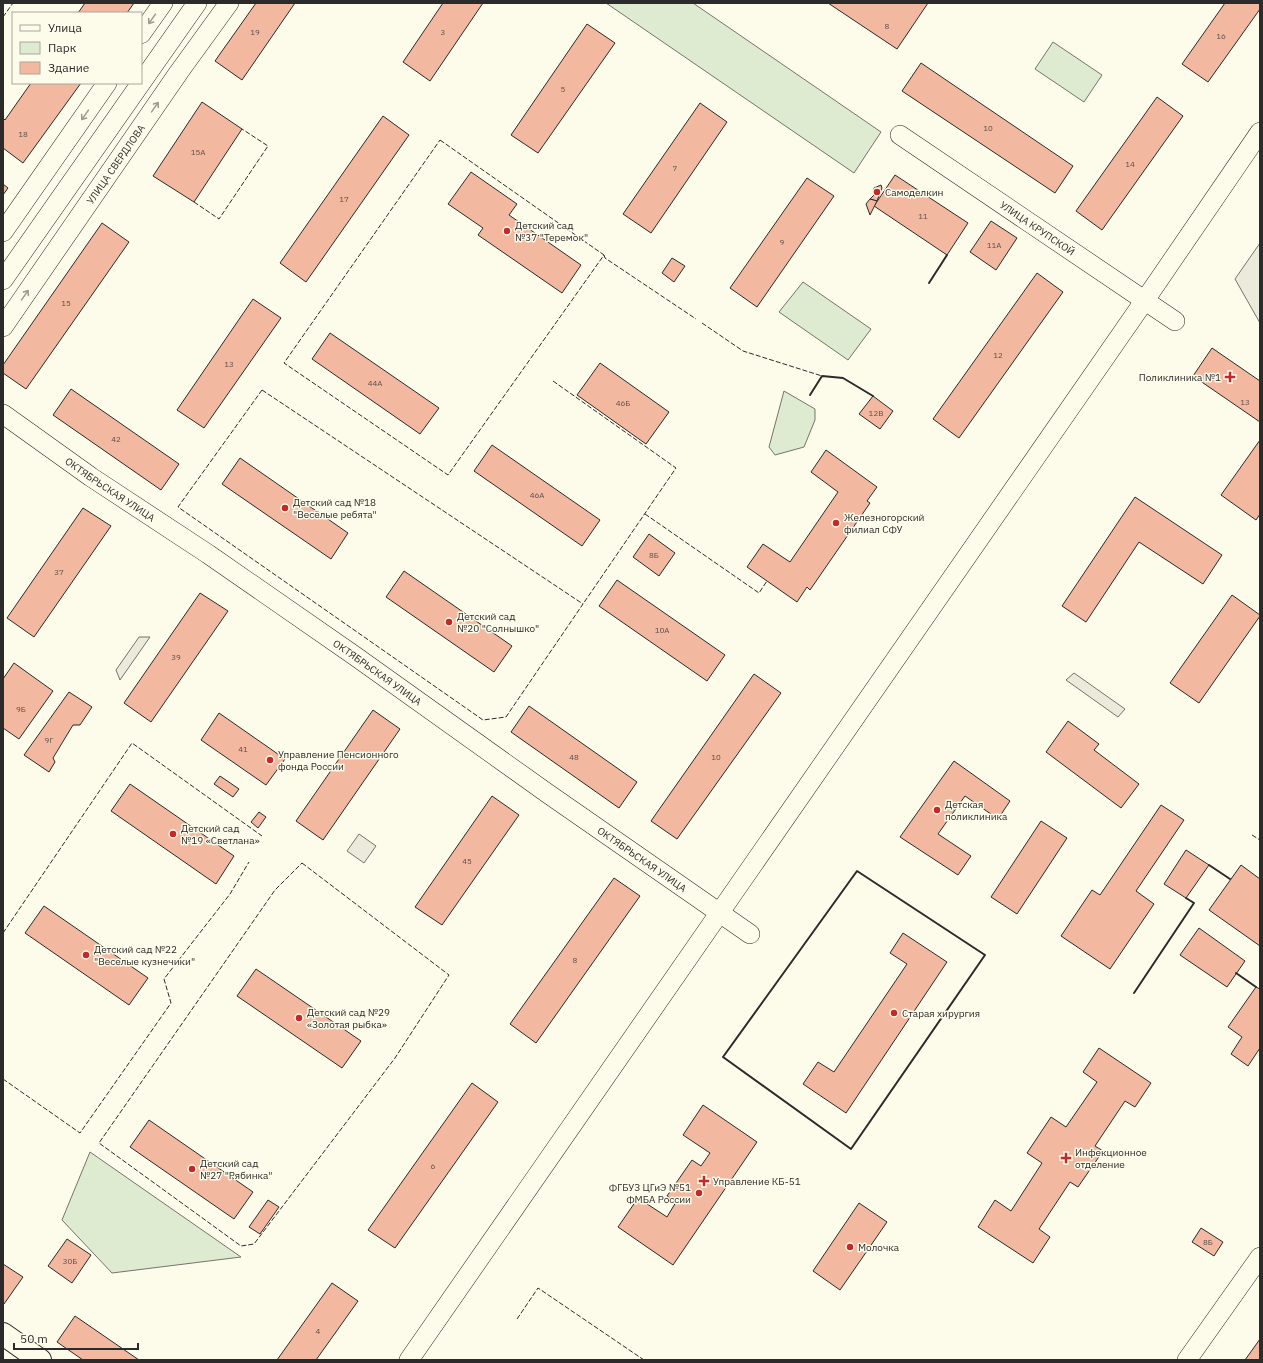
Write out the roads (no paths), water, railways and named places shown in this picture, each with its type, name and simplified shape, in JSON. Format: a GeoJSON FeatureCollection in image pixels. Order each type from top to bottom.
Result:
{"type":"FeatureCollection","features":[{"type":"Feature","properties":{"kind":"main road"},"geometry":{"type":"LineString","coordinates":[[3,1334],[40,1360]]}},
{"type":"Feature","properties":{"kind":"street"},"geometry":{"type":"LineString","coordinates":[[142,33],[163,3]]}},
{"type":"Feature","properties":{"kind":"street"},"geometry":{"type":"LineString","coordinates":[[142,82],[197,3]]}},
{"type":"Feature","properties":{"kind":"street","name":"УЛИЦА СВЕРДЛОВА"},"geometry":{"type":"LineString","coordinates":[[3,327],[179,72],[229,3]]}},
{"type":"Feature","properties":{"kind":"street"},"geometry":{"type":"LineString","coordinates":[[3,232],[106,84]]}},
{"type":"Feature","properties":{"kind":"street"},"geometry":{"type":"LineString","coordinates":[[3,280],[140,84]]}},
{"type":"Feature","properties":{"kind":"street"},"geometry":{"type":"LineString","coordinates":[[409,1360],[1260,132]]}},
{"type":"Feature","properties":{"kind":"street","name":"УЛИЦА КРУПСКОЙ"},"geometry":{"type":"LineString","coordinates":[[900,135],[1175,321]]}},
{"type":"Feature","properties":{"kind":"street","name":"ОКТЯБРЬСКАЯ УЛИЦА"},"geometry":{"type":"LineString","coordinates":[[3,414],[91,477],[208,554],[356,656],[547,793],[750,934]]}},
{"type":"Feature","properties":{"kind":"street"},"geometry":{"type":"LineString","coordinates":[[1187,1360],[1260,1257]]}},
{"type":"Feature","properties":{"kind":"place","name":"Самоделкин"},"geometry":{"type":"Point","coordinates":[877,192]}},
{"type":"Feature","properties":{"kind":"place","name":"Детский сад №37 \"Теремок\""},"geometry":{"type":"Point","coordinates":[507,231]}},
{"type":"Feature","properties":{"kind":"place","name":"Поликлиника №1"},"geometry":{"type":"Point","coordinates":[1230,377]}},
{"type":"Feature","properties":{"kind":"place","name":"Детский сад №18 \"Весёлые ребята\""},"geometry":{"type":"Point","coordinates":[285,508]}},
{"type":"Feature","properties":{"kind":"place","name":"Железногорский филиал СФУ"},"geometry":{"type":"Point","coordinates":[836,523]}},
{"type":"Feature","properties":{"kind":"place","name":"Детский сад №20 \"Солнышко\""},"geometry":{"type":"Point","coordinates":[449,622]}},
{"type":"Feature","properties":{"kind":"place","name":"Управление Пенсионного фонда России"},"geometry":{"type":"Point","coordinates":[270,760]}},
{"type":"Feature","properties":{"kind":"place","name":"Детская поликлиника"},"geometry":{"type":"Point","coordinates":[937,810]}},
{"type":"Feature","properties":{"kind":"place","name":"Детский сад №19 «Светлана»"},"geometry":{"type":"Point","coordinates":[173,834]}},
{"type":"Feature","properties":{"kind":"place","name":"Детский сад №22 \"Веселые кузнечики\""},"geometry":{"type":"Point","coordinates":[86,955]}},
{"type":"Feature","properties":{"kind":"place","name":"Старая хирургия"},"geometry":{"type":"Point","coordinates":[894,1013]}},
{"type":"Feature","properties":{"kind":"place","name":"Детский сад №29 «Золотая рыбка»"},"geometry":{"type":"Point","coordinates":[299,1018]}},
{"type":"Feature","properties":{"kind":"place","name":"Инфекционное отделение"},"geometry":{"type":"Point","coordinates":[1066,1158]}},
{"type":"Feature","properties":{"kind":"place","name":"Детский сад №27 \"Рябинка\""},"geometry":{"type":"Point","coordinates":[192,1169]}},
{"type":"Feature","properties":{"kind":"place","name":"Управление КБ-51"},"geometry":{"type":"Point","coordinates":[704,1181]}},
{"type":"Feature","properties":{"kind":"place","name":"ФГБУЗ ЦГиЭ №51 ФМБА России"},"geometry":{"type":"Point","coordinates":[699,1193]}},
{"type":"Feature","properties":{"kind":"place","name":"Молочка"},"geometry":{"type":"Point","coordinates":[850,1247]}}]}
